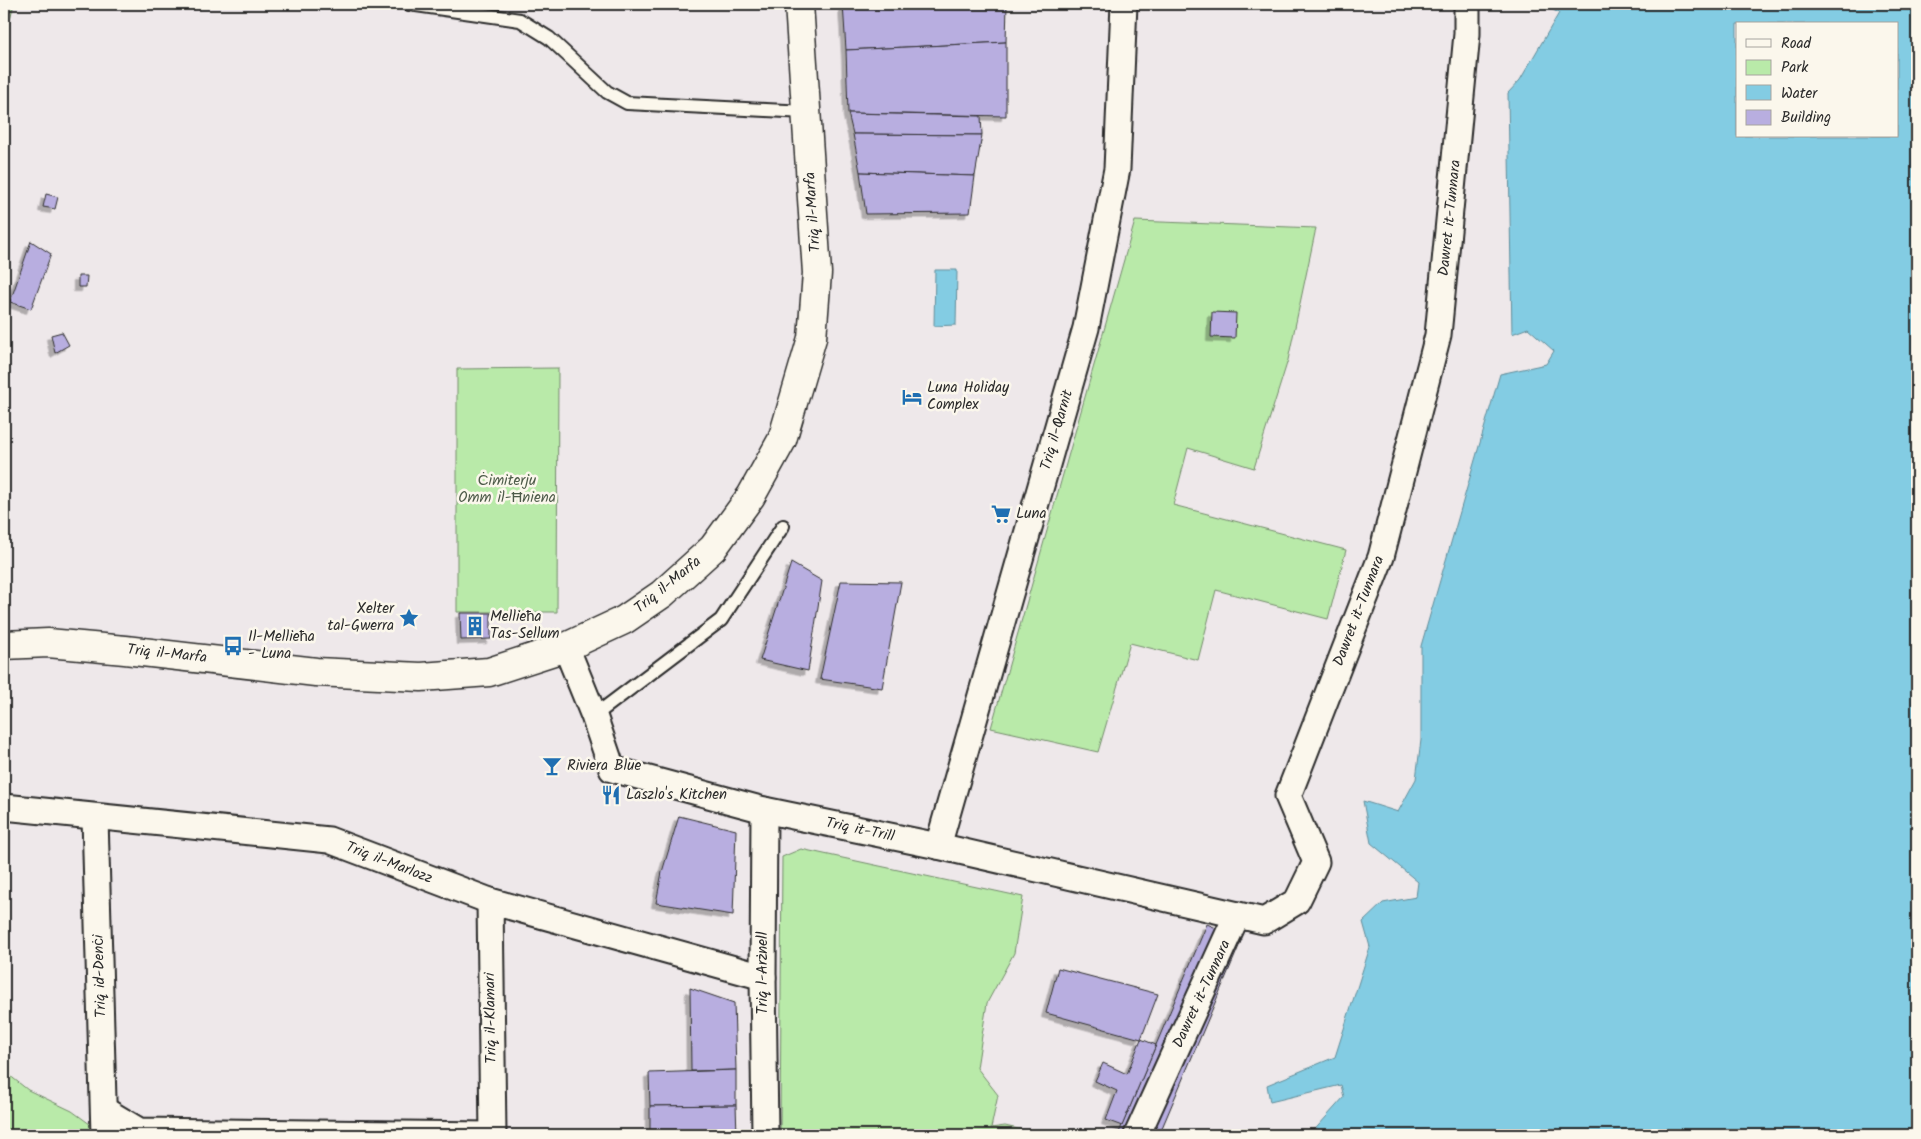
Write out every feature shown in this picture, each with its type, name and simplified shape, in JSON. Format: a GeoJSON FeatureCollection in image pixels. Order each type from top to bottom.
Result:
{"type":"FeatureCollection","features":[{"type":"Feature","properties":{"kind":"main road","name":"Triq il-Marfa"},"geometry":{"type":"LineString","coordinates":[[4,645],[48,643],[188,656],[316,672],[421,677],[489,672],[566,647],[624,620],[662,594],[713,548],[751,496],[782,440],[812,338],[816,274],[799,4]]}},
{"type":"Feature","properties":{"kind":"street","name":"Triq il-Qarnit"},"geometry":{"type":"LineString","coordinates":[[938,846],[1086,328],[1117,169],[1124,4]]}},
{"type":"Feature","properties":{"kind":"street","name":"Dawret it-Tunnara"},"geometry":{"type":"LineString","coordinates":[[1137,1135],[1237,915],[1264,921],[1297,902],[1316,862],[1288,796],[1381,557],[1438,335],[1468,34],[1467,4]]}},
{"type":"Feature","properties":{"kind":"street","name":"Triq it-Trill"},"geometry":{"type":"LineString","coordinates":[[566,647],[594,716],[612,769],[764,810],[938,846],[1237,915]]}},
{"type":"Feature","properties":{"kind":"street","name":"Triq il-Marlozz"},"geometry":{"type":"LineString","coordinates":[[4,807],[95,818],[329,840],[490,901],[763,977]]}},
{"type":"Feature","properties":{"kind":"street","name":"Triq l-Arżnell"},"geometry":{"type":"LineString","coordinates":[[764,810],[763,977],[765,1135]]}},
{"type":"Feature","properties":{"kind":"street","name":"Triq id-Denċi"},"geometry":{"type":"LineString","coordinates":[[95,818],[104,1135]]}},
{"type":"Feature","properties":{"kind":"street","name":"Triq il-Klamari"},"geometry":{"type":"LineString","coordinates":[[490,901],[492,1135]]}},
{"type":"Feature","properties":{"kind":"street"},"geometry":{"type":"LineString","coordinates":[[104,1110],[140,1131],[492,1135]]}},
{"type":"Feature","properties":{"kind":"lane"},"geometry":{"type":"LineString","coordinates":[[409,4],[520,20],[548,38],[606,92],[627,103],[806,112]]}},
{"type":"Feature","properties":{"kind":"lane"},"geometry":{"type":"LineString","coordinates":[[594,716],[721,620],[783,526]]}},
{"type":"Feature","properties":{"kind":"green space"},"geometry":{"type":"Polygon","coordinates":[[[4,4],[14,4],[4,41],[4,4]]]}},
{"type":"Feature","properties":{"kind":"green space"},"geometry":{"type":"Polygon","coordinates":[[[1135,221],[1316,228],[1288,360],[1254,468],[1188,448],[1173,505],[1346,550],[1328,619],[1216,590],[1198,660],[1130,643],[1098,752],[991,728],[1135,221]]]}},
{"type":"Feature","properties":{"kind":"green space","name":"Ċimiterju Omm il-Ħniena"},"geometry":{"type":"Polygon","coordinates":[[[558,368],[557,612],[457,612],[457,369],[558,368]]]}},
{"type":"Feature","properties":{"kind":"green space"},"geometry":{"type":"Polygon","coordinates":[[[801,849],[1023,897],[1014,953],[987,1003],[977,1068],[998,1095],[991,1128],[1005,1126],[1045,1135],[780,1135],[782,857],[801,849]]]}},
{"type":"Feature","properties":{"kind":"green space"},"geometry":{"type":"Polygon","coordinates":[[[4,1071],[28,1090],[72,1111],[105,1135],[4,1135],[4,1071]]]}},
{"type":"Feature","properties":{"kind":"water"},"geometry":{"type":"Polygon","coordinates":[[[1541,4],[1917,4],[1917,1135],[1310,1135],[1344,1097],[1341,1085],[1270,1102],[1267,1085],[1335,1057],[1370,947],[1363,922],[1383,903],[1416,897],[1418,882],[1371,843],[1363,801],[1398,812],[1416,779],[1421,740],[1421,646],[1500,374],[1546,364],[1554,351],[1528,328],[1512,334],[1508,93],[1520,80],[1559,13],[1541,4]]]}},
{"type":"Feature","properties":{"kind":"water"},"geometry":{"type":"Polygon","coordinates":[[[935,270],[957,270],[956,325],[934,326],[935,270]]]}},
{"type":"Feature","properties":{"kind":"building"},"geometry":{"type":"Polygon","coordinates":[[[843,4],[1007,4],[1006,42],[846,50],[843,4]]]}},
{"type":"Feature","properties":{"kind":"building"},"geometry":{"type":"Polygon","coordinates":[[[1006,42],[1006,116],[848,113],[846,50],[1006,42]]]}},
{"type":"Feature","properties":{"kind":"building"},"geometry":{"type":"Polygon","coordinates":[[[848,113],[981,116],[982,135],[853,134],[848,113]]]}},
{"type":"Feature","properties":{"kind":"building"},"geometry":{"type":"Polygon","coordinates":[[[853,134],[982,135],[975,176],[860,172],[853,134]]]}},
{"type":"Feature","properties":{"kind":"building"},"geometry":{"type":"Polygon","coordinates":[[[860,172],[975,176],[970,213],[866,214],[860,172]]]}},
{"type":"Feature","properties":{"kind":"building"},"geometry":{"type":"Polygon","coordinates":[[[46,194],[58,197],[55,209],[43,207],[46,194]]]}},
{"type":"Feature","properties":{"kind":"building"},"geometry":{"type":"Polygon","coordinates":[[[31,241],[51,254],[31,309],[10,302],[31,241]]]}},
{"type":"Feature","properties":{"kind":"building"},"geometry":{"type":"Polygon","coordinates":[[[78,276],[87,276],[86,287],[78,287],[78,276]]]}},
{"type":"Feature","properties":{"kind":"building"},"geometry":{"type":"Polygon","coordinates":[[[1212,312],[1236,313],[1235,338],[1211,337],[1212,312]]]}},
{"type":"Feature","properties":{"kind":"building"},"geometry":{"type":"Polygon","coordinates":[[[62,332],[69,345],[55,353],[51,335],[62,332]]]}},
{"type":"Feature","properties":{"kind":"building"},"geometry":{"type":"Polygon","coordinates":[[[791,563],[822,581],[808,671],[760,660],[791,563]]]}},
{"type":"Feature","properties":{"kind":"building"},"geometry":{"type":"Polygon","coordinates":[[[841,581],[901,582],[882,688],[820,679],[841,581]]]}},
{"type":"Feature","properties":{"kind":"building","name":"Mellieħa Tas-Sellum"},"geometry":{"type":"Polygon","coordinates":[[[460,613],[491,613],[491,639],[461,640],[460,613]]]}},
{"type":"Feature","properties":{"kind":"building"},"geometry":{"type":"Polygon","coordinates":[[[679,816],[736,830],[733,915],[656,903],[662,872],[679,816]]]}},
{"type":"Feature","properties":{"kind":"building"},"geometry":{"type":"Polygon","coordinates":[[[1207,924],[1242,939],[1159,1135],[1118,1135],[1207,924]]]}},
{"type":"Feature","properties":{"kind":"building"},"geometry":{"type":"Polygon","coordinates":[[[1058,968],[1158,994],[1141,1039],[1046,1013],[1058,968]]]}},
{"type":"Feature","properties":{"kind":"building"},"geometry":{"type":"Polygon","coordinates":[[[690,988],[734,1003],[736,1070],[691,1071],[690,988]]]}},
{"type":"Feature","properties":{"kind":"building"},"geometry":{"type":"Polygon","coordinates":[[[1141,1039],[1156,1045],[1122,1126],[1106,1120],[1117,1091],[1095,1081],[1103,1063],[1127,1074],[1141,1039]]]}},
{"type":"Feature","properties":{"kind":"building"},"geometry":{"type":"Polygon","coordinates":[[[736,1070],[736,1105],[650,1106],[649,1073],[736,1070]]]}},
{"type":"Feature","properties":{"kind":"building"},"geometry":{"type":"Polygon","coordinates":[[[736,1105],[737,1135],[650,1135],[650,1106],[736,1105]]]}},
{"type":"Feature","properties":{"kind":"place","name":"Luna Holiday Complex"},"geometry":{"type":"Point","coordinates":[912,397]}},
{"type":"Feature","properties":{"kind":"place","name":"Luna"},"geometry":{"type":"Point","coordinates":[1001,514]}},
{"type":"Feature","properties":{"kind":"place","name":"Xelter tal-Gwerra"},"geometry":{"type":"Point","coordinates":[409,618]}},
{"type":"Feature","properties":{"kind":"place","name":"Mellieħa Tas-Sellum"},"geometry":{"type":"Point","coordinates":[475,626]}},
{"type":"Feature","properties":{"kind":"place","name":"Il-Mellieħa - Luna"},"geometry":{"type":"Point","coordinates":[233,646]}},
{"type":"Feature","properties":{"kind":"place","name":"Riviera Blue"},"geometry":{"type":"Point","coordinates":[552,766]}},
{"type":"Feature","properties":{"kind":"place","name":"Laszlo's Kitchen"},"geometry":{"type":"Point","coordinates":[611,795]}}]}
